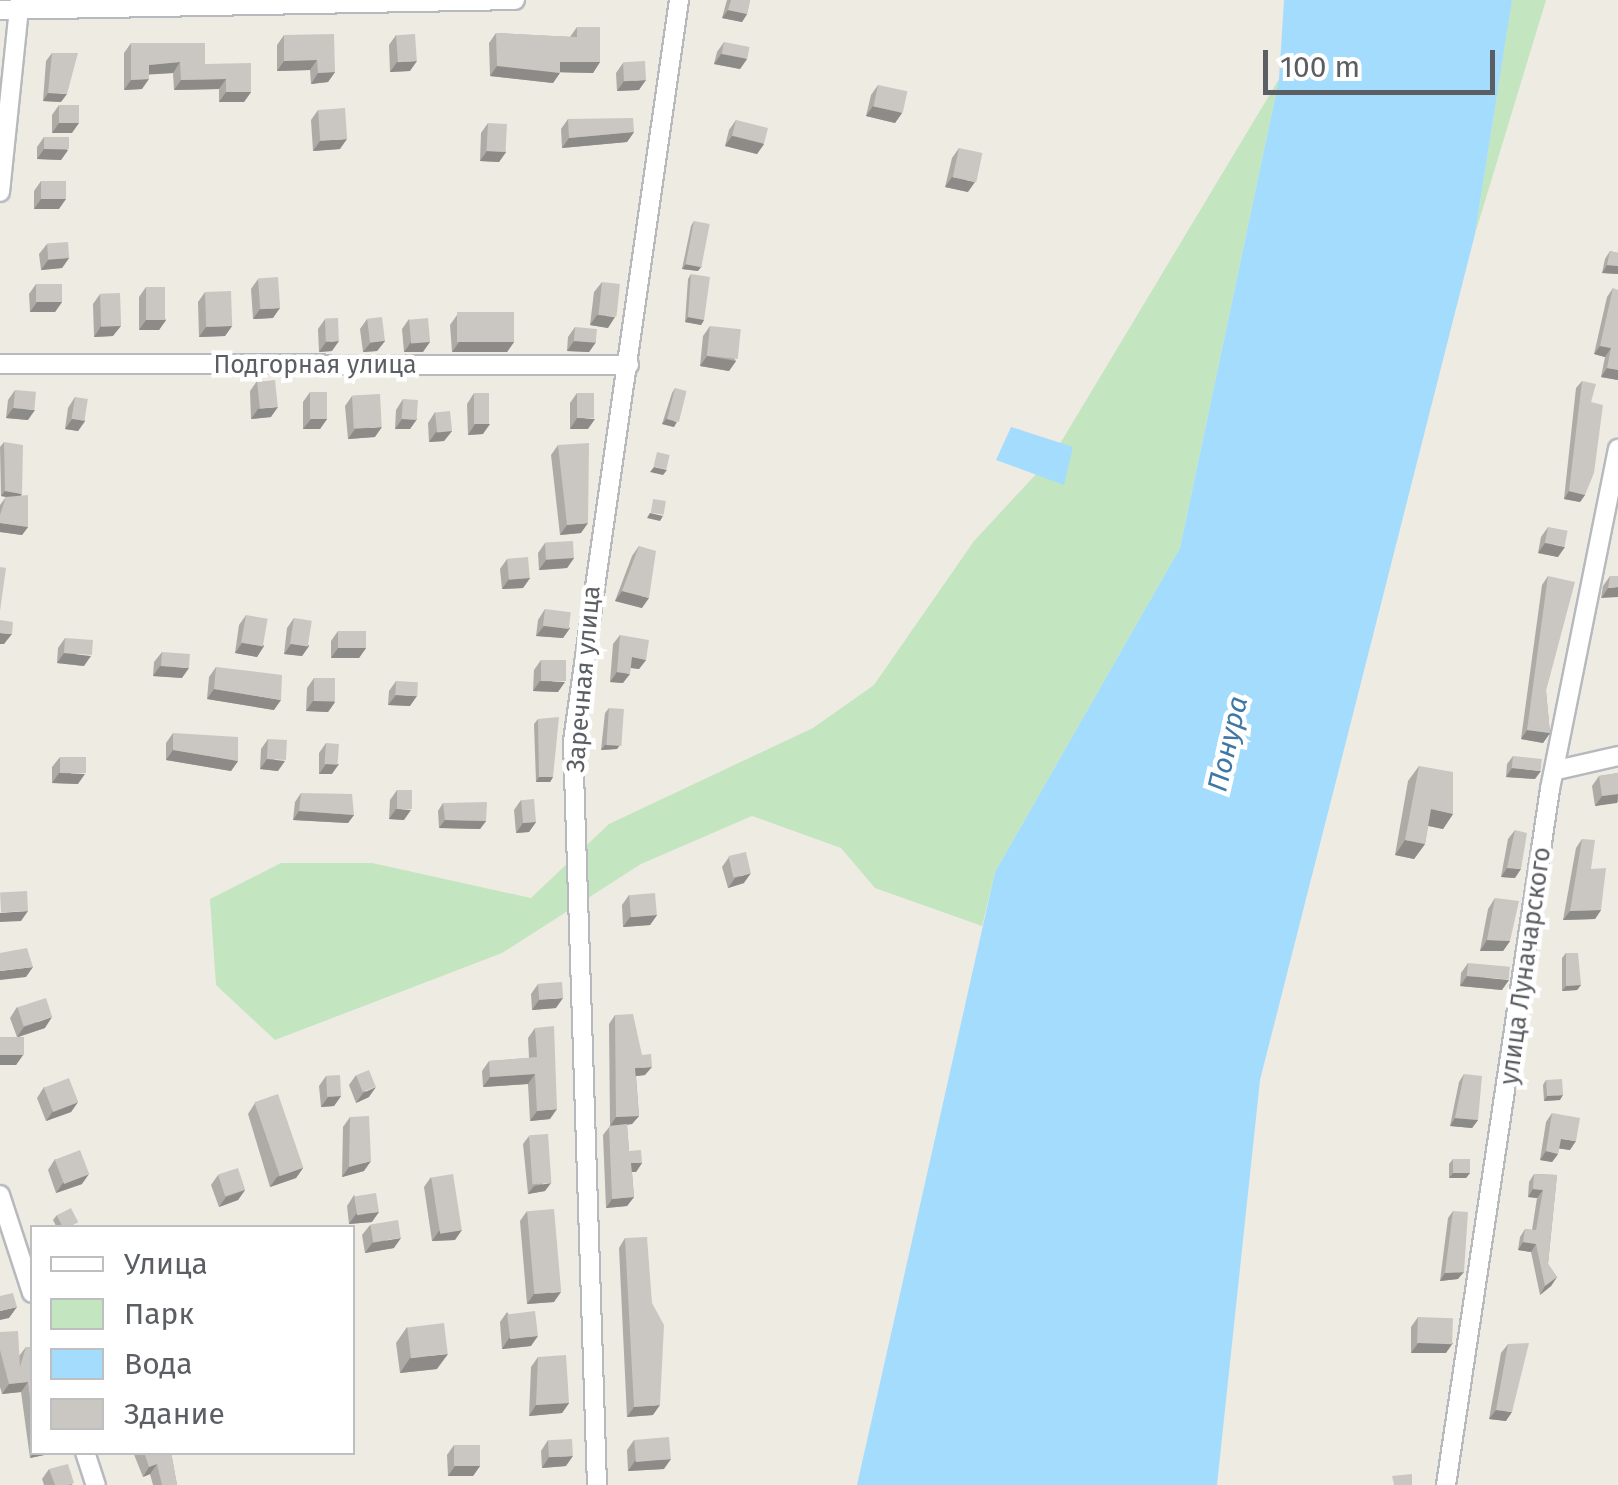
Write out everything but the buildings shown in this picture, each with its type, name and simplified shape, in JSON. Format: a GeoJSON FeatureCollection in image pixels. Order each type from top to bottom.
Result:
{"type":"FeatureCollection","features":[{"type":"Feature","properties":{"kind":"street"},"geometry":{"type":"LineString","coordinates":[[0,192],[13,6],[515,0]]}},
{"type":"Feature","properties":{"kind":"street","name":"Заречная улица"},"geometry":{"type":"LineString","coordinates":[[597,1485],[574,741],[679,0]]}},
{"type":"Feature","properties":{"kind":"street","name":"Подгорная улица"},"geometry":{"type":"LineString","coordinates":[[0,364],[630,365]]}},
{"type":"Feature","properties":{"kind":"street","name":"улица Луначарского"},"geometry":{"type":"LineString","coordinates":[[1446,1485],[1583,593],[1618,449]]}},
{"type":"Feature","properties":{"kind":"street"},"geometry":{"type":"LineString","coordinates":[[1557,770],[1618,756]]}},
{"type":"Feature","properties":{"kind":"street"},"geometry":{"type":"LineString","coordinates":[[0,1194],[30,1287]]}},
{"type":"Feature","properties":{"kind":"street"},"geometry":{"type":"LineString","coordinates":[[86,1455],[96,1485]]}},
{"type":"Feature","properties":{"kind":"green space"},"geometry":{"type":"Polygon","coordinates":[[[1512,0],[1546,0],[1475,234],[1511,4],[1512,0]]]}},
{"type":"Feature","properties":{"kind":"green space"},"geometry":{"type":"Polygon","coordinates":[[[1279,79],[1180,548],[995,872],[982,926],[875,888],[841,848],[752,816],[641,864],[502,953],[275,1040],[216,985],[210,899],[281,863],[372,863],[531,898],[609,824],[813,728],[874,685],[974,541],[1052,457],[1279,79]]]}},
{"type":"Feature","properties":{"kind":"water","name":"Понура"},"geometry":{"type":"Polygon","coordinates":[[[1284,0],[1512,0],[1475,234],[1260,1080],[1217,1485],[857,1485],[995,872],[1180,548],[1279,79],[1284,0]]]}},
{"type":"Feature","properties":{"kind":"water"},"geometry":{"type":"Polygon","coordinates":[[[1011,427],[1073,447],[1064,485],[996,460],[1011,427]]]}}]}
